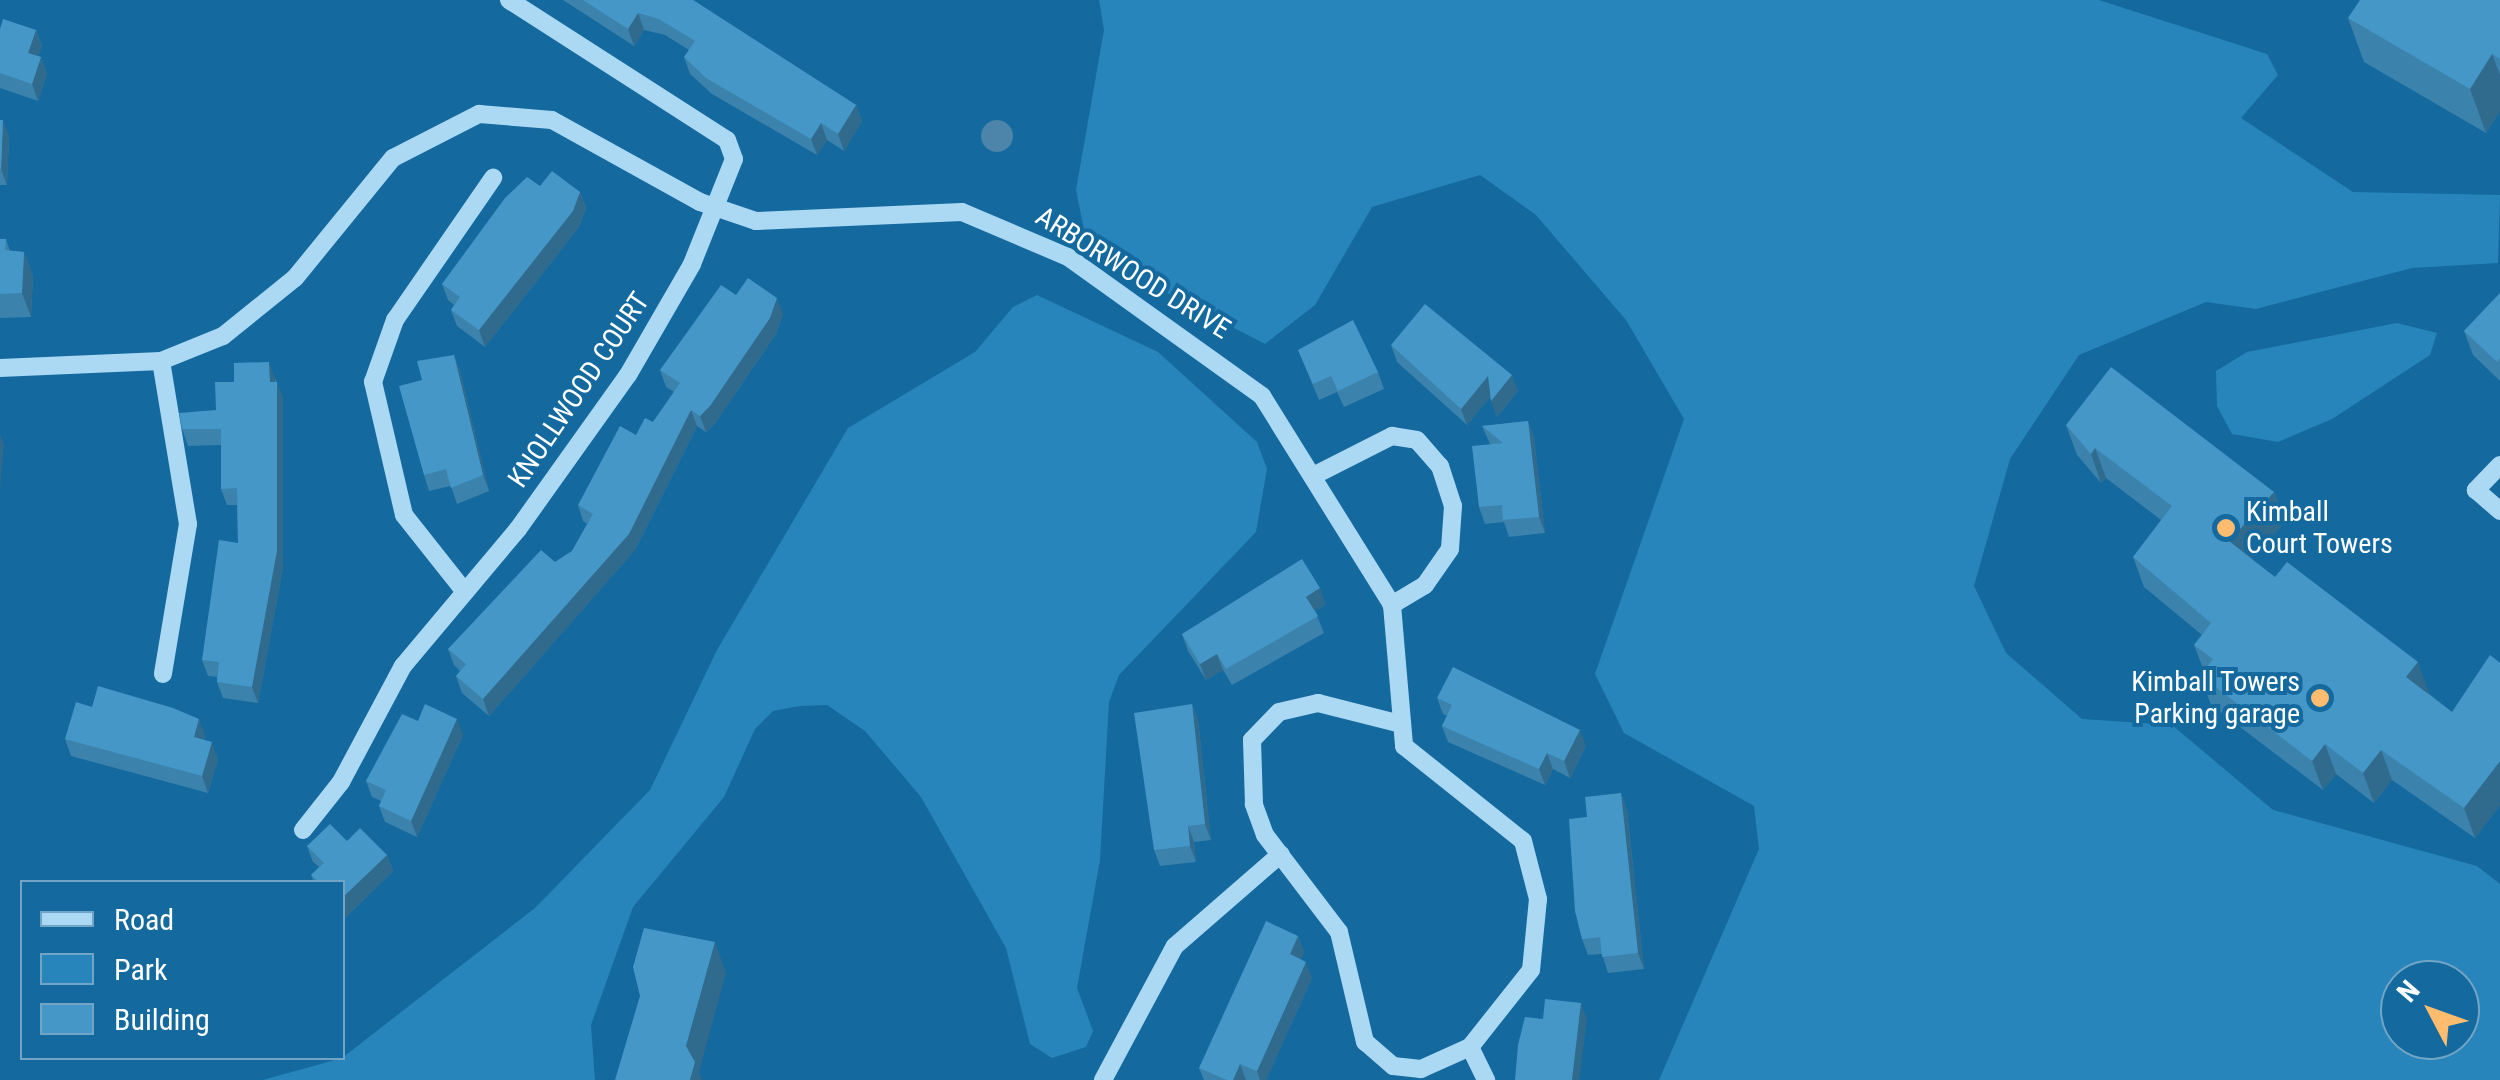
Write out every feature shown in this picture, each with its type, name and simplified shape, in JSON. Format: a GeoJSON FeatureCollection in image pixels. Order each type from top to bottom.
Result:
{"type":"FeatureCollection","features":[{"type":"Feature","properties":{"kind":"street","name":"KNOLLWOOD COURT"},"geometry":{"type":"LineString","coordinates":[[303,830],[341,782],[402,666],[465,592],[628,375],[714,208],[734,149],[510,0]]}},
{"type":"Feature","properties":{"kind":"street","name":"ARBORWOOD DRIVE"},"geometry":{"type":"LineString","coordinates":[[0,368],[161,361],[222,336],[268,303],[393,158],[464,117],[552,120],[714,208],[786,224],[931,208],[1026,235],[1242,377],[1314,476],[1392,605],[1402,661],[1397,723]]}},
{"type":"Feature","properties":{"kind":"street"},"geometry":{"type":"LineString","coordinates":[[465,592],[404,515],[374,372],[395,320],[493,178]]}},
{"type":"Feature","properties":{"kind":"street"},"geometry":{"type":"LineString","coordinates":[[161,361],[188,524],[163,674]]}},
{"type":"Feature","properties":{"kind":"street"},"geometry":{"type":"LineString","coordinates":[[1314,476],[1392,436],[1417,440],[1440,466],[1453,506],[1450,548],[1428,581],[1392,605]]}},
{"type":"Feature","properties":{"kind":"street"},"geometry":{"type":"LineString","coordinates":[[2500,465],[2476,490],[2500,512]]}},
{"type":"Feature","properties":{"kind":"street"},"geometry":{"type":"LineString","coordinates":[[1318,702],[1397,723],[1417,762],[1506,820],[1531,860],[1538,919],[1531,970],[1470,1047],[1422,1074],[1389,1064],[1365,1042],[1340,932],[1281,854],[1254,804],[1251,745],[1263,722],[1318,702]]}},
{"type":"Feature","properties":{"kind":"street"},"geometry":{"type":"LineString","coordinates":[[1102,1080],[1174,946],[1281,854]]}},
{"type":"Feature","properties":{"kind":"street"},"geometry":{"type":"LineString","coordinates":[[1470,1047],[1486,1080]]}},
{"type":"Feature","properties":{"kind":"green space"},"geometry":{"type":"Polygon","coordinates":[[[1099,0],[2099,0],[2267,54],[2278,75],[2241,118],[2353,192],[2500,195],[2498,263],[2412,268],[2256,309],[2206,302],[2079,355],[2010,459],[1974,586],[2006,653],[2082,719],[2172,725],[2273,810],[2477,866],[2500,884],[2500,1080],[1659,1080],[1759,849],[1754,806],[1624,733],[1595,674],[1684,419],[1626,320],[1536,215],[1480,175],[1372,207],[1315,305],[1265,344],[1136,277],[1085,235],[1076,190],[1104,30],[1099,0]]]}},
{"type":"Feature","properties":{"kind":"green space"},"geometry":{"type":"Polygon","coordinates":[[[1037,295],[1158,352],[1257,442],[1267,469],[1256,532],[1119,675],[1109,702],[1100,860],[1077,988],[1093,1031],[1086,1047],[1052,1058],[1030,1044],[1006,948],[921,797],[865,731],[827,705],[800,706],[773,711],[755,729],[724,797],[633,907],[591,1025],[595,1080],[263,1080],[345,1060],[345,1056],[535,908],[650,790],[717,650],[848,428],[975,352],[1013,307],[1037,295]]]}},
{"type":"Feature","properties":{"kind":"green space"},"geometry":{"type":"Polygon","coordinates":[[[2397,323],[2437,333],[2430,355],[2332,419],[2278,442],[2232,434],[2217,406],[2216,371],[2247,352],[2397,323]]]}},
{"type":"Feature","properties":{"kind":"shaded area"},"geometry":{"type":"Polygon","coordinates":[[[997,120],[1008,125],[1013,136],[1008,147],[997,152],[986,147],[981,136],[986,125],[997,120]]]}},
{"type":"Feature","properties":{"kind":"building"},"geometry":{"type":"Polygon","coordinates":[[[583,0],[693,0],[856,105],[838,134],[821,123],[811,139],[706,78],[684,57],[695,41],[659,19],[638,13],[628,29],[583,0]]]}},
{"type":"Feature","properties":{"kind":"building"},"geometry":{"type":"Polygon","coordinates":[[[2360,0],[2500,0],[2500,59],[2492,54],[2470,89],[2348,18],[2360,0]]]}},
{"type":"Feature","properties":{"kind":"building"},"geometry":{"type":"Polygon","coordinates":[[[3,19],[36,30],[28,53],[41,57],[32,84],[0,73],[3,19]]]}},
{"type":"Feature","properties":{"kind":"building"},"geometry":{"type":"Polygon","coordinates":[[[3,120],[1,169],[0,169],[3,120]]]}},
{"type":"Feature","properties":{"kind":"building"},"geometry":{"type":"Polygon","coordinates":[[[552,171],[580,192],[573,211],[479,330],[451,310],[460,297],[442,284],[505,198],[527,177],[540,186],[552,171]]]}},
{"type":"Feature","properties":{"kind":"building"},"geometry":{"type":"Polygon","coordinates":[[[0,239],[6,239],[5,250],[24,252],[22,293],[0,294],[0,239]]]}},
{"type":"Feature","properties":{"kind":"building"},"geometry":{"type":"Polygon","coordinates":[[[748,278],[777,298],[770,318],[710,406],[700,416],[691,410],[629,534],[483,699],[456,676],[466,664],[448,649],[541,550],[555,562],[572,551],[593,514],[578,505],[620,426],[636,435],[645,418],[653,422],[680,383],[660,370],[721,285],[736,295],[748,278]]]}},
{"type":"Feature","properties":{"kind":"building"},"geometry":{"type":"Polygon","coordinates":[[[2500,293],[2500,358],[2497,362],[2464,331],[2500,293]]]}},
{"type":"Feature","properties":{"kind":"building"},"geometry":{"type":"Polygon","coordinates":[[[1425,304],[1512,375],[1491,401],[1488,376],[1461,409],[1391,345],[1425,304]]]}},
{"type":"Feature","properties":{"kind":"building"},"geometry":{"type":"Polygon","coordinates":[[[1353,320],[1378,372],[1338,391],[1331,376],[1313,384],[1298,350],[1353,320]]]}},
{"type":"Feature","properties":{"kind":"building"},"geometry":{"type":"Polygon","coordinates":[[[454,355],[483,475],[451,488],[446,469],[424,475],[399,386],[422,380],[417,361],[454,355]]]}},
{"type":"Feature","properties":{"kind":"building"},"geometry":{"type":"Polygon","coordinates":[[[269,362],[270,382],[277,382],[277,551],[252,687],[217,682],[219,662],[202,660],[219,540],[238,543],[237,488],[221,489],[221,429],[182,429],[179,413],[216,410],[215,382],[234,382],[234,363],[269,362]]]}},
{"type":"Feature","properties":{"kind":"building"},"geometry":{"type":"Polygon","coordinates":[[[2111,367],[2274,492],[2229,541],[2275,577],[2287,562],[2418,662],[2406,677],[2452,712],[2490,655],[2500,663],[2500,761],[2464,808],[2381,750],[2363,773],[2325,744],[2312,761],[2200,675],[2213,659],[2194,645],[2211,623],[2133,557],[2172,506],[2095,448],[2091,454],[2066,425],[2111,367]]]}},
{"type":"Feature","properties":{"kind":"building"},"geometry":{"type":"Polygon","coordinates":[[[1528,421],[1539,517],[1503,520],[1502,505],[1479,507],[1472,446],[1503,443],[1482,426],[1528,421]]]}},
{"type":"Feature","properties":{"kind":"building"},"geometry":{"type":"Polygon","coordinates":[[[1302,559],[1320,588],[1306,597],[1318,616],[1226,669],[1217,654],[1200,664],[1182,634],[1302,559]]]}},
{"type":"Feature","properties":{"kind":"building"},"geometry":{"type":"Polygon","coordinates":[[[1453,667],[1580,730],[1564,761],[1547,753],[1539,769],[1442,726],[1452,705],[1437,698],[1453,667]]]}},
{"type":"Feature","properties":{"kind":"building"},"geometry":{"type":"Polygon","coordinates":[[[98,686],[199,719],[194,737],[212,742],[202,776],[65,739],[76,702],[92,707],[98,686]]]}},
{"type":"Feature","properties":{"kind":"building"},"geometry":{"type":"Polygon","coordinates":[[[425,704],[457,719],[411,821],[379,806],[386,790],[366,781],[402,714],[418,721],[425,704]]]}},
{"type":"Feature","properties":{"kind":"building"},"geometry":{"type":"Polygon","coordinates":[[[1192,704],[1205,824],[1188,826],[1190,846],[1154,850],[1134,713],[1192,704]]]}},
{"type":"Feature","properties":{"kind":"building"},"geometry":{"type":"Polygon","coordinates":[[[1621,793],[1638,953],[1602,957],[1600,937],[1582,939],[1575,911],[1569,819],[1587,817],[1585,797],[1621,793]]]}},
{"type":"Feature","properties":{"kind":"building"},"geometry":{"type":"Polygon","coordinates":[[[330,824],[347,841],[360,828],[387,855],[345,895],[345,880],[317,880],[311,875],[324,863],[307,846],[330,824]]]}},
{"type":"Feature","properties":{"kind":"building"},"geometry":{"type":"Polygon","coordinates":[[[1266,921],[1298,936],[1290,954],[1306,962],[1257,1071],[1240,1064],[1233,1080],[1227,1080],[1199,1068],[1266,921]]]}},
{"type":"Feature","properties":{"kind":"building"},"geometry":{"type":"Polygon","coordinates":[[[644,928],[715,942],[686,1046],[695,1062],[690,1080],[615,1080],[640,996],[633,967],[644,928]]]}},
{"type":"Feature","properties":{"kind":"building"},"geometry":{"type":"Polygon","coordinates":[[[1545,999],[1581,1003],[1572,1080],[1515,1080],[1525,1017],[1543,1019],[1545,999]]]}},
{"type":"Feature","properties":{"kind":"place","name":"Kimball Court Towers"},"geometry":{"type":"Point","coordinates":[2226,528]}},
{"type":"Feature","properties":{"kind":"place","name":"Kimball Towers Parking garage"},"geometry":{"type":"Point","coordinates":[2320,698]}}]}
